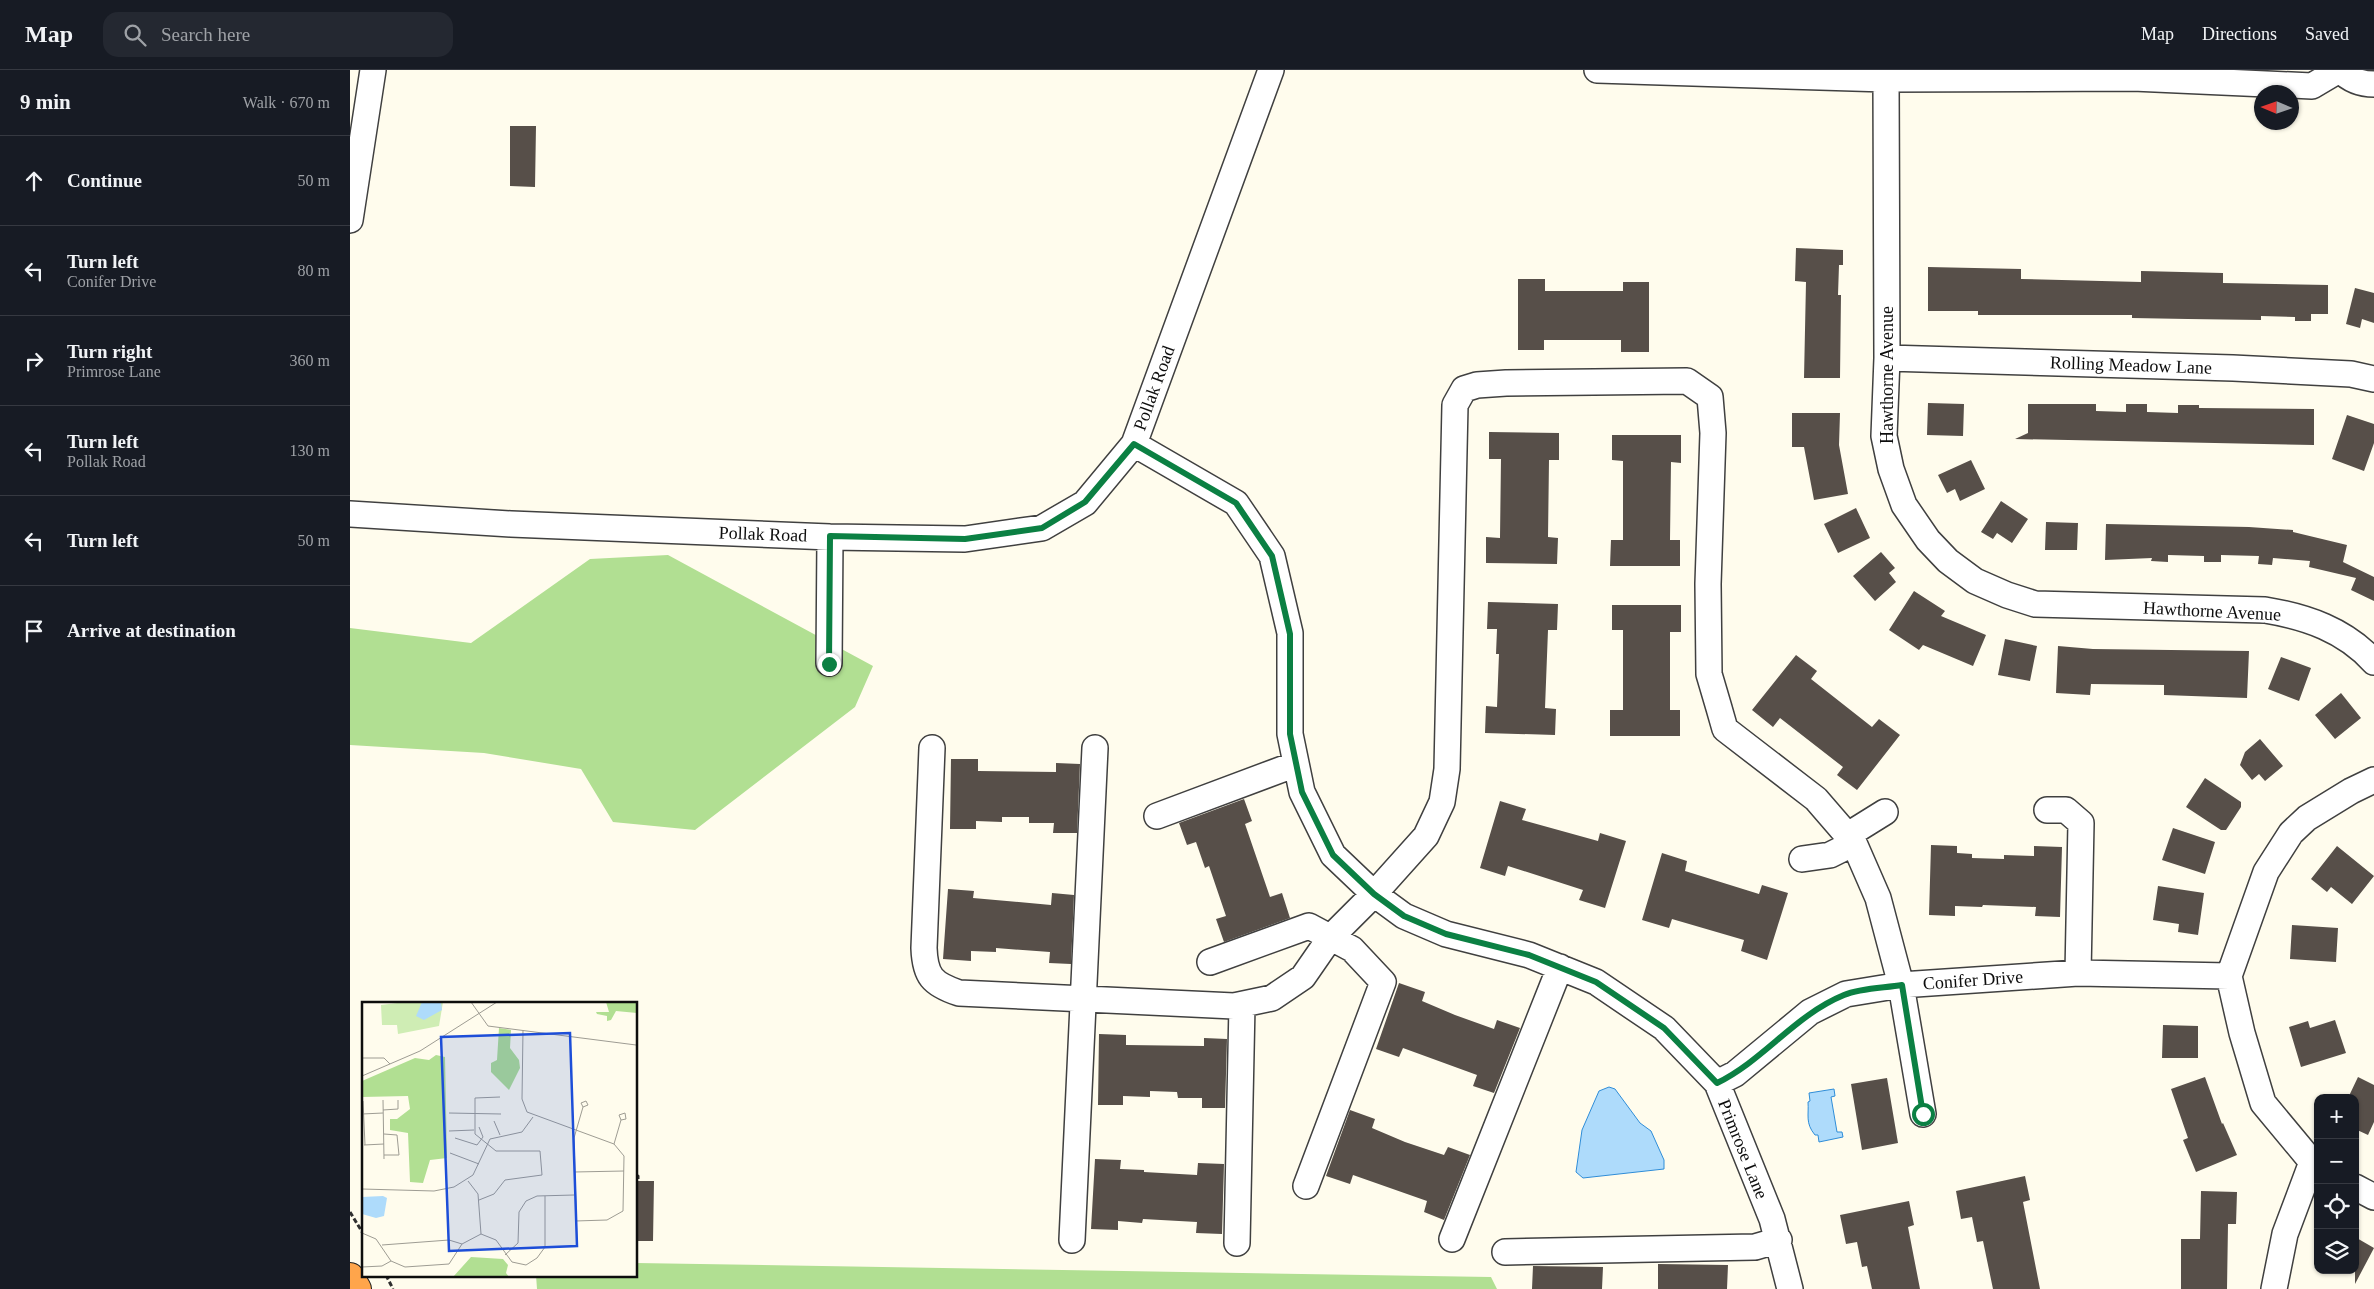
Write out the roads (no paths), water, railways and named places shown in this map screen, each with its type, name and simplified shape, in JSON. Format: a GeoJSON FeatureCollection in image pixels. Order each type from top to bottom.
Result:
{"type":"FeatureCollection","features":[{"type":"Feature","properties":{"kind":"highway"},"geometry":{"type":"LineString","coordinates":[[350,1278],[357,1289]]}},
{"type":"Feature","properties":{"kind":"street"},"geometry":{"type":"LineString","coordinates":[[350,220],[373,70]]}},
{"type":"Feature","properties":{"kind":"street","name":"Pollak Road"},"geometry":{"type":"LineString","coordinates":[[350,514],[511,524],[965,539],[1042,528],[1085,502],[1134,444],[1270,70]]}},
{"type":"Feature","properties":{"kind":"street"},"geometry":{"type":"LineString","coordinates":[[1597,70],[1886,79],[2133,74],[2312,86],[2340,70],[2349,78],[2360,83],[2374,84]]}},
{"type":"Feature","properties":{"kind":"street","name":"Hawthorne Avenue"},"geometry":{"type":"LineString","coordinates":[[1886,79],[1887,358],[1884,436],[1891,469],[1904,505],[1928,540],[1948,561],[1975,581],[2007,595],[2035,604],[2265,610],[2293,615],[2323,625],[2344,636],[2374,662]]}},
{"type":"Feature","properties":{"kind":"street","name":"Rolling Meadow Lane"},"geometry":{"type":"LineString","coordinates":[[1887,358],[2233,368],[2351,374],[2374,379]]}},
{"type":"Feature","properties":{"kind":"street"},"geometry":{"type":"LineString","coordinates":[[932,748],[925,967],[939,986],[958,993],[1234,1006],[1272,998],[1303,977],[1330,938],[1374,894],[1426,836],[1442,802],[1447,769],[1455,406],[1464,389],[1477,385],[1506,382],[1687,381],[1710,397],[1713,433],[1708,584],[1709,674],[1725,729],[1816,799],[1851,839],[1878,898],[1902,985],[1923,1114]]}},
{"type":"Feature","properties":{"kind":"street","name":"Primrose Lane"},"geometry":{"type":"LineString","coordinates":[[1134,444],[1236,503],[1272,556],[1290,634],[1290,734],[1296,764],[1302,792],[1333,855],[1374,894],[1404,916],[1446,934],[1529,955],[1596,982],[1664,1028],[1717,1083],[1772,1219],[1779,1240],[1790,1289]]}},
{"type":"Feature","properties":{"kind":"street"},"geometry":{"type":"LineString","coordinates":[[829,664],[830,536]]}},
{"type":"Feature","properties":{"kind":"street"},"geometry":{"type":"LineString","coordinates":[[1072,1240],[1095,748]]}},
{"type":"Feature","properties":{"kind":"street"},"geometry":{"type":"LineString","coordinates":[[1157,816],[1296,764]]}},
{"type":"Feature","properties":{"kind":"street"},"geometry":{"type":"LineString","coordinates":[[2314,1163],[2263,1103],[2242,1034],[2229,976],[2266,872],[2291,832],[2306,818],[2351,791],[2374,780]]}},
{"type":"Feature","properties":{"kind":"street"},"geometry":{"type":"LineString","coordinates":[[2047,810],[2066,810],[2081,823],[2078,973]]}},
{"type":"Feature","properties":{"kind":"street"},"geometry":{"type":"LineString","coordinates":[[1802,858],[1830,854],[1885,812]]}},
{"type":"Feature","properties":{"kind":"street"},"geometry":{"type":"LineString","coordinates":[[1210,962],[1309,926],[1352,949],[1382,982],[1306,1186]]}},
{"type":"Feature","properties":{"kind":"street"},"geometry":{"type":"LineString","coordinates":[[1452,1239],[1560,967]]}},
{"type":"Feature","properties":{"kind":"street","name":"Conifer Drive"},"geometry":{"type":"LineString","coordinates":[[1717,1083],[1734,1074],[1810,1012],[1846,994],[1902,985],[2078,973],[2229,976]]}},
{"type":"Feature","properties":{"kind":"street"},"geometry":{"type":"LineString","coordinates":[[1237,1243],[1242,1005]]}},
{"type":"Feature","properties":{"kind":"street"},"geometry":{"type":"LineString","coordinates":[[2274,1289],[2284,1234],[2314,1166]]}},
{"type":"Feature","properties":{"kind":"street"},"geometry":{"type":"LineString","coordinates":[[2359,1188],[2374,1197]]}},
{"type":"Feature","properties":{"kind":"street"},"geometry":{"type":"LineString","coordinates":[[1505,1252],[1755,1247],[1779,1240]]}},
{"type":"Feature","properties":{"kind":"water"},"geometry":{"type":"Polygon","coordinates":[[[1609,1087],[1615,1089],[1640,1123],[1651,1131],[1664,1160],[1664,1169],[1583,1178],[1576,1172],[1582,1130],[1599,1091],[1609,1087]]]}},
{"type":"Feature","properties":{"kind":"water"},"geometry":{"type":"Polygon","coordinates":[[[1834,1089],[1835,1096],[1831,1097],[1837,1132],[1842,1132],[1843,1137],[1819,1142],[1818,1135],[1815,1135],[1812,1131],[1808,1119],[1809,1093],[1834,1089]]]}}]}
